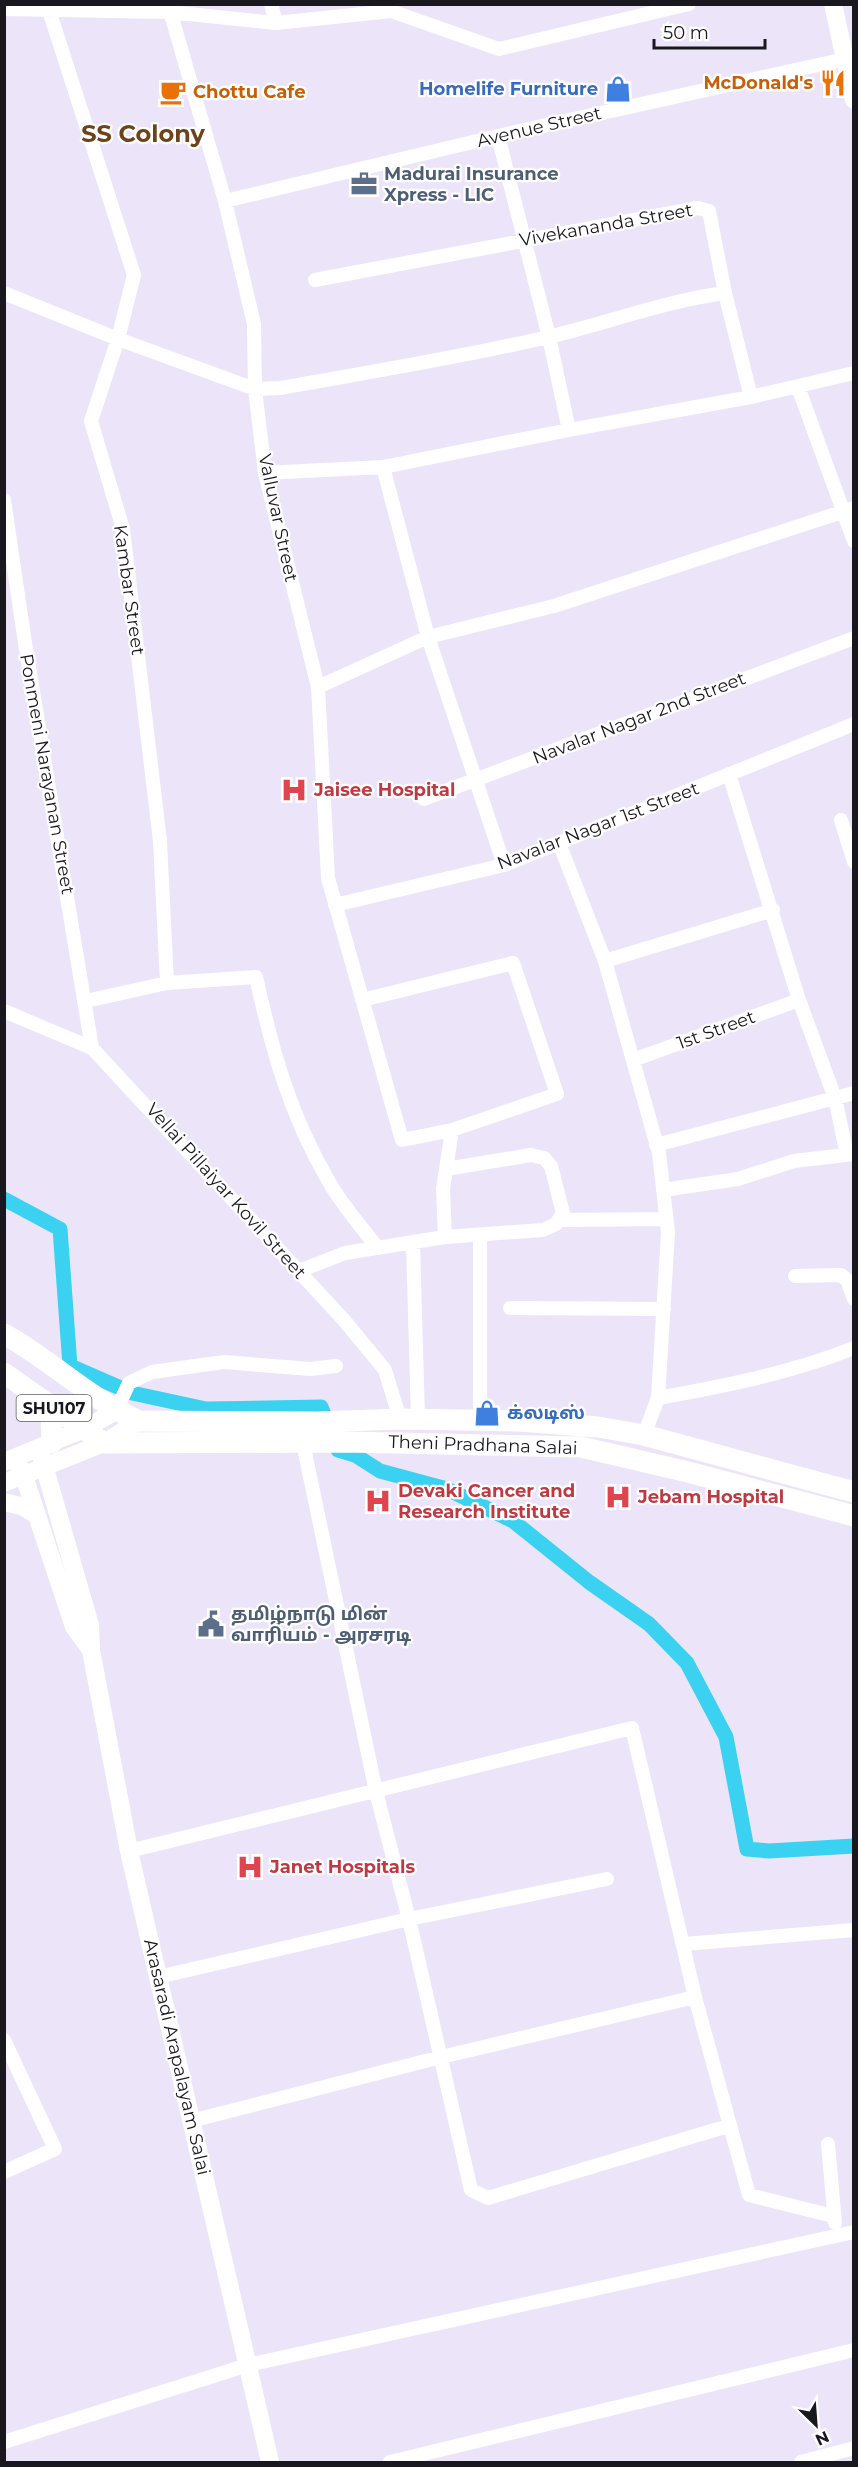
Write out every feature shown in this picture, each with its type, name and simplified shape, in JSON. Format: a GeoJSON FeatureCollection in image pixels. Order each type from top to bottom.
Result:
{"type":"FeatureCollection","features":[{"type":"Feature","properties":{"kind":"main road","name":"SHU107"},"geometry":{"type":"LineString","coordinates":[[4,1334],[65,1373],[124,1396]]}},
{"type":"Feature","properties":{"kind":"main road","name":"SHU107"},"geometry":{"type":"LineString","coordinates":[[4,1372],[104,1443]]}},
{"type":"Feature","properties":{"kind":"main road"},"geometry":{"type":"LineString","coordinates":[[124,1396],[139,1421]]}},
{"type":"Feature","properties":{"kind":"main road"},"geometry":{"type":"LineString","coordinates":[[43,1400],[51,1418],[46,1446]]}},
{"type":"Feature","properties":{"kind":"main road","name":"Theni Pradhana Salai"},"geometry":{"type":"LineString","coordinates":[[104,1443],[319,1432],[409,1419],[480,1420],[598,1427],[644,1434],[854,1492]]}},
{"type":"Feature","properties":{"kind":"main road","name":"Theni Pradhana Salai"},"geometry":{"type":"LineString","coordinates":[[139,1421],[319,1432],[344,1442],[581,1447],[688,1472],[854,1516]]}},
{"type":"Feature","properties":{"kind":"street"},"geometry":{"type":"LineString","coordinates":[[271,4],[276,23]]}},
{"type":"Feature","properties":{"kind":"street"},"geometry":{"type":"LineString","coordinates":[[4,9],[169,8],[276,23],[390,8],[499,50],[689,4]]}},
{"type":"Feature","properties":{"kind":"street"},"geometry":{"type":"LineString","coordinates":[[833,4],[849,58],[854,100]]}},
{"type":"Feature","properties":{"kind":"street","name":"Kambar Street"},"geometry":{"type":"LineString","coordinates":[[47,7],[134,275],[118,339],[91,421],[123,529],[160,841],[167,983]]}},
{"type":"Feature","properties":{"kind":"street","name":"Valluvar Street"},"geometry":{"type":"LineString","coordinates":[[169,8],[225,201],[254,324],[255,389],[265,473],[318,687],[328,878],[402,1140],[452,1130]]}},
{"type":"Feature","properties":{"kind":"street","name":"Avenue Street"},"geometry":{"type":"LineString","coordinates":[[225,201],[498,136],[849,58]]}},
{"type":"Feature","properties":{"kind":"street"},"geometry":{"type":"LineString","coordinates":[[498,136],[549,337],[569,430]]}},
{"type":"Feature","properties":{"kind":"street","name":"Vivekananda Street"},"geometry":{"type":"LineString","coordinates":[[315,280],[698,208],[709,211],[725,293],[751,397]]}},
{"type":"Feature","properties":{"kind":"street"},"geometry":{"type":"LineString","coordinates":[[4,293],[118,339],[255,389],[280,388],[438,360],[549,337],[698,296],[725,293]]}},
{"type":"Feature","properties":{"kind":"street"},"geometry":{"type":"LineString","coordinates":[[265,473],[383,467],[751,397],[854,373]]}},
{"type":"Feature","properties":{"kind":"street"},"geometry":{"type":"LineString","coordinates":[[798,387],[849,509],[854,541]]}},
{"type":"Feature","properties":{"kind":"street"},"geometry":{"type":"LineString","coordinates":[[383,467],[428,637],[474,781],[504,865]]}},
{"type":"Feature","properties":{"kind":"street","name":"Ponmeni Narayanan Street"},"geometry":{"type":"LineString","coordinates":[[4,500],[25,643],[92,1048]]}},
{"type":"Feature","properties":{"kind":"street"},"geometry":{"type":"LineString","coordinates":[[318,687],[428,637],[554,606],[849,509]]}},
{"type":"Feature","properties":{"kind":"street","name":"Navalar Nagar 2nd Street"},"geometry":{"type":"LineString","coordinates":[[424,800],[854,638]]}},
{"type":"Feature","properties":{"kind":"street","name":"Navalar Nagar 1st Street"},"geometry":{"type":"LineString","coordinates":[[335,905],[504,865],[854,724]]}},
{"type":"Feature","properties":{"kind":"street"},"geometry":{"type":"LineString","coordinates":[[663,1190],[738,1179],[794,1161],[850,1154],[835,1098],[799,1000],[773,909],[729,774]]}},
{"type":"Feature","properties":{"kind":"street"},"geometry":{"type":"LineString","coordinates":[[840,820],[854,862]]}},
{"type":"Feature","properties":{"kind":"street"},"geometry":{"type":"LineString","coordinates":[[559,843],[605,961],[656,1144],[663,1190],[666,1219],[664,1309],[658,1398],[644,1434]]}},
{"type":"Feature","properties":{"kind":"street"},"geometry":{"type":"LineString","coordinates":[[605,961],[773,909]]}},
{"type":"Feature","properties":{"kind":"street"},"geometry":{"type":"LineString","coordinates":[[363,1000],[513,963],[557,1094],[452,1130],[443,1189],[445,1237]]}},
{"type":"Feature","properties":{"kind":"street"},"geometry":{"type":"LineString","coordinates":[[86,1001],[167,983],[256,977],[272,1051],[293,1112],[328,1182],[376,1247]]}},
{"type":"Feature","properties":{"kind":"street","name":"1st Street"},"geometry":{"type":"LineString","coordinates":[[633,1060],[799,1000]]}},
{"type":"Feature","properties":{"kind":"street","name":"Vellai Pillaiyar Kovil Street"},"geometry":{"type":"LineString","coordinates":[[4,1011],[92,1048],[299,1271],[385,1370],[409,1419]]}},
{"type":"Feature","properties":{"kind":"street"},"geometry":{"type":"LineString","coordinates":[[656,1144],[854,1093]]}},
{"type":"Feature","properties":{"kind":"street"},"geometry":{"type":"LineString","coordinates":[[446,1170],[531,1155],[544,1158],[551,1166],[562,1213],[561,1220]]}},
{"type":"Feature","properties":{"kind":"street"},"geometry":{"type":"LineString","coordinates":[[299,1271],[345,1252],[445,1237],[543,1230],[561,1220],[666,1219]]}},
{"type":"Feature","properties":{"kind":"street"},"geometry":{"type":"LineString","coordinates":[[480,1236],[480,1420]]}},
{"type":"Feature","properties":{"kind":"street"},"geometry":{"type":"LineString","coordinates":[[409,1419],[413,1242]]}},
{"type":"Feature","properties":{"kind":"street"},"geometry":{"type":"LineString","coordinates":[[795,1276],[841,1275],[847,1280],[854,1299]]}},
{"type":"Feature","properties":{"kind":"street"},"geometry":{"type":"LineString","coordinates":[[510,1308],[664,1309]]}},
{"type":"Feature","properties":{"kind":"street"},"geometry":{"type":"LineString","coordinates":[[658,1398],[739,1383],[823,1360],[854,1348]]}},
{"type":"Feature","properties":{"kind":"street"},"geometry":{"type":"LineString","coordinates":[[10,1460],[84,1429],[152,1372],[224,1362],[310,1369],[336,1366]]}},
{"type":"Feature","properties":{"kind":"street"},"geometry":{"type":"LineString","coordinates":[[4,1483],[104,1443],[139,1421]]}},
{"type":"Feature","properties":{"kind":"street"},"geometry":{"type":"LineString","coordinates":[[319,1432],[376,1792],[409,1919],[471,2190],[488,2198],[728,2126]]}},
{"type":"Feature","properties":{"kind":"street","name":"Arasaradi Arapalayam Salai"},"geometry":{"type":"LineString","coordinates":[[46,1446],[45,1467],[90,1625],[91,1650],[129,1851],[270,2463]]}},
{"type":"Feature","properties":{"kind":"street"},"geometry":{"type":"LineString","coordinates":[[53,1496],[56,1479],[74,1456]]}},
{"type":"Feature","properties":{"kind":"street","name":"Arasaradi Arapalayam Salai"},"geometry":{"type":"LineString","coordinates":[[10,1460],[24,1476],[74,1627],[91,1650]]}},
{"type":"Feature","properties":{"kind":"street"},"geometry":{"type":"LineString","coordinates":[[4,1502],[21,1506],[37,1515]]}},
{"type":"Feature","properties":{"kind":"street"},"geometry":{"type":"LineString","coordinates":[[129,1851],[632,1728],[695,1997],[728,2126],[749,2195],[833,2216]]}},
{"type":"Feature","properties":{"kind":"street"},"geometry":{"type":"LineString","coordinates":[[158,1977],[409,1919],[607,1879]]}},
{"type":"Feature","properties":{"kind":"street"},"geometry":{"type":"LineString","coordinates":[[684,1944],[854,1930]]}},
{"type":"Feature","properties":{"kind":"street"},"geometry":{"type":"LineString","coordinates":[[191,2121],[441,2057],[695,1997]]}},
{"type":"Feature","properties":{"kind":"street"},"geometry":{"type":"LineString","coordinates":[[4,2040],[55,2149],[4,2172]]}},
{"type":"Feature","properties":{"kind":"street"},"geometry":{"type":"LineString","coordinates":[[828,2144],[833,2216],[838,2234]]}},
{"type":"Feature","properties":{"kind":"street"},"geometry":{"type":"LineString","coordinates":[[4,2442],[248,2365],[854,2232]]}},
{"type":"Feature","properties":{"kind":"street"},"geometry":{"type":"LineString","coordinates":[[390,2463],[854,2350]]}},
{"type":"Feature","properties":{"kind":"street"},"geometry":{"type":"LineString","coordinates":[[801,2463],[854,2448]]}},
{"type":"Feature","properties":{"kind":"waterway"},"geometry":{"type":"LineString","coordinates":[[4,1199],[60,1229],[70,1366],[132,1393],[206,1409],[321,1407],[338,1450],[355,1455],[380,1471],[447,1489],[513,1521],[589,1582],[649,1624],[687,1663],[726,1737],[747,1849],[769,1851],[854,1846]]}},
{"type":"Feature","properties":{"kind":"place","name":"McDonald's"},"geometry":{"type":"Point","coordinates":[833,83]}},
{"type":"Feature","properties":{"kind":"place","name":"Homelife Furniture"},"geometry":{"type":"Point","coordinates":[618,89]}},
{"type":"Feature","properties":{"kind":"place","name":"Chottu Cafe"},"geometry":{"type":"Point","coordinates":[173,92]}},
{"type":"Feature","properties":{"kind":"place","name":"Madurai Insurance Xpress - LIC"},"geometry":{"type":"Point","coordinates":[364,184]}},
{"type":"Feature","properties":{"kind":"place","name":"Jaisee Hospital"},"geometry":{"type":"Point","coordinates":[294,790]}},
{"type":"Feature","properties":{"kind":"place","name":"க்லடிஸ்"},"geometry":{"type":"Point","coordinates":[487,1413]}},
{"type":"Feature","properties":{"kind":"place","name":"Jebam Hospital"},"geometry":{"type":"Point","coordinates":[618,1497]}},
{"type":"Feature","properties":{"kind":"place","name":"Devaki Cancer and Research Institute"},"geometry":{"type":"Point","coordinates":[378,1501]}},
{"type":"Feature","properties":{"kind":"place","name":"தமிழ்நாடு மின் வாரியம் - அரசரடி"},"geometry":{"type":"Point","coordinates":[211,1624]}},
{"type":"Feature","properties":{"kind":"place","name":"Janet Hospitals"},"geometry":{"type":"Point","coordinates":[250,1867]}},
{"type":"Feature","properties":{"kind":"district","name":"SS Colony"},"geometry":{"type":"Point","coordinates":[143,133]}}]}
